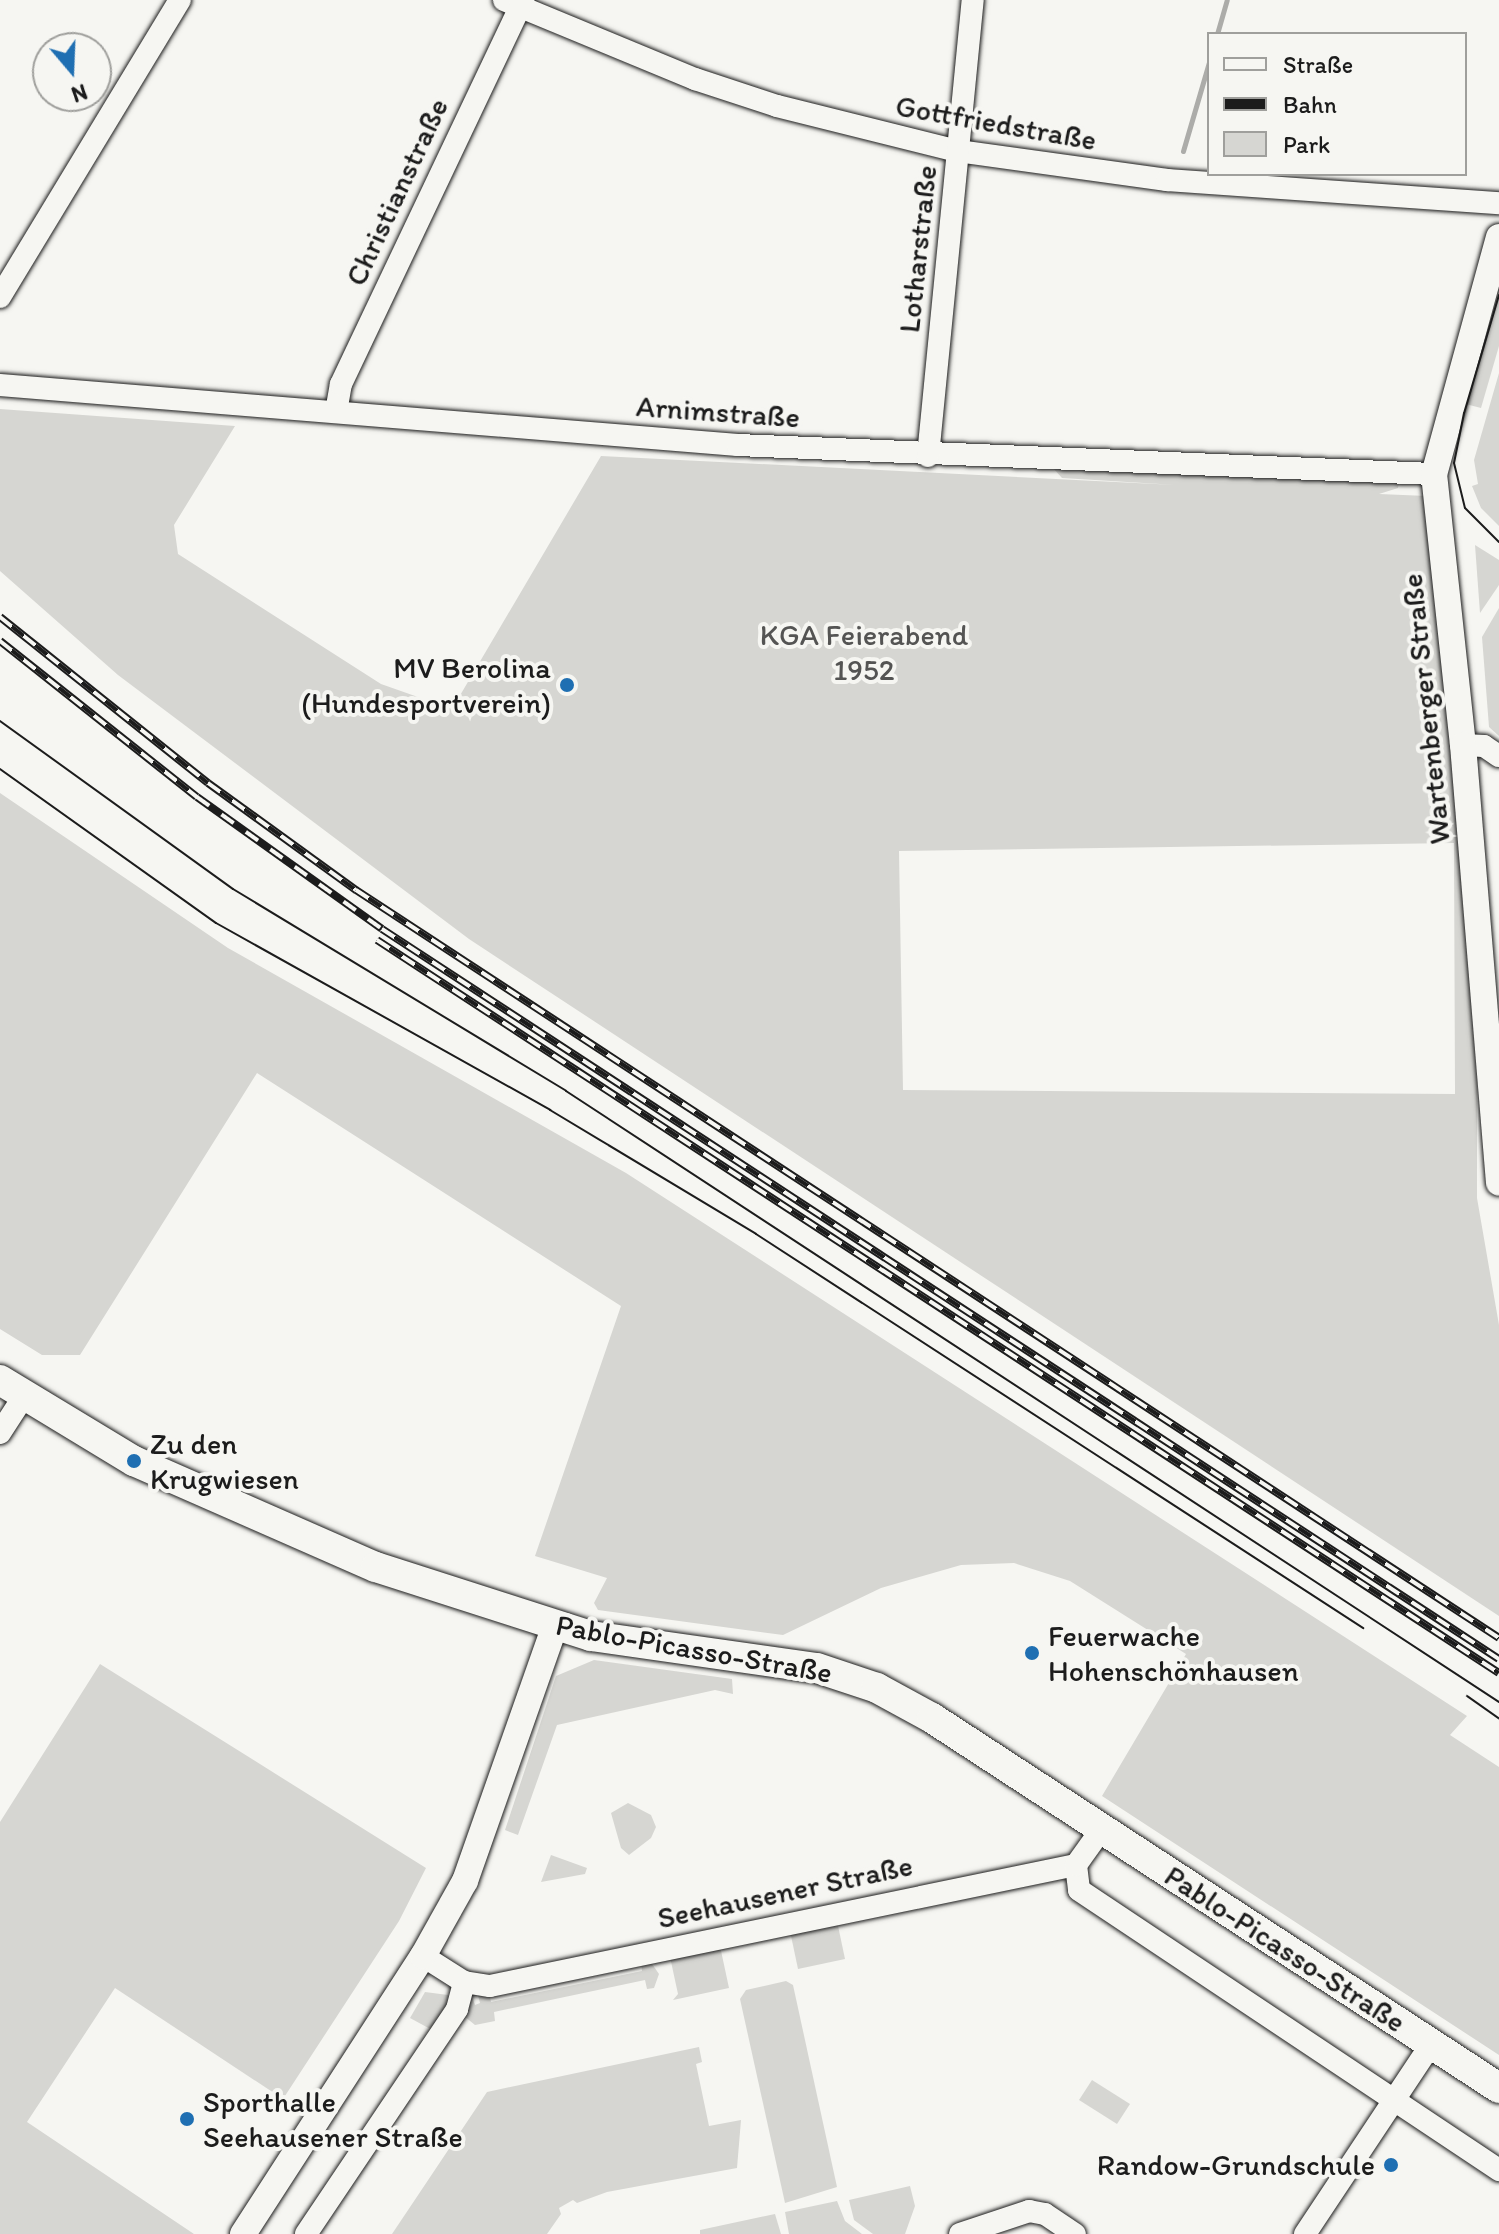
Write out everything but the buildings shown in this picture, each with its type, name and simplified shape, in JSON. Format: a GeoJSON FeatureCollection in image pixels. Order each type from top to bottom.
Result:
{"type":"FeatureCollection","features":[{"type":"Feature","properties":{"kind":"main road","name":"Pablo-Picasso-Straße"},"geometry":{"type":"LineString","coordinates":[[12,1388],[134,1461],[286,1532],[555,1626],[606,1640],[790,1664],[847,1677],[932,1718],[1499,2088]]}},
{"type":"Feature","properties":{"kind":"street"},"geometry":{"type":"LineString","coordinates":[[0,297],[180,0]]}},
{"type":"Feature","properties":{"kind":"street","name":"Lotharstraße"},"geometry":{"type":"LineString","coordinates":[[928,456],[973,0]]}},
{"type":"Feature","properties":{"kind":"street","name":"Gottfriedstraße"},"geometry":{"type":"LineString","coordinates":[[515,3],[764,102],[958,151],[1167,180],[1499,203]]}},
{"type":"Feature","properties":{"kind":"street","name":"Christianstraße"},"geometry":{"type":"LineString","coordinates":[[336,412],[341,384],[515,3]]}},
{"type":"Feature","properties":{"kind":"street","name":"Wartenberger Straße"},"geometry":{"type":"LineString","coordinates":[[1499,237],[1434,474],[1463,745],[1499,1183]]}},
{"type":"Feature","properties":{"kind":"street","name":"Arnimstraße"},"geometry":{"type":"LineString","coordinates":[[0,385],[928,456],[1434,474]]}},
{"type":"Feature","properties":{"kind":"street"},"geometry":{"type":"LineString","coordinates":[[1463,745],[1484,746],[1499,756]]}},
{"type":"Feature","properties":{"kind":"street"},"geometry":{"type":"LineString","coordinates":[[0,1433],[12,1388]]}},
{"type":"Feature","properties":{"kind":"street"},"geometry":{"type":"LineString","coordinates":[[243,2234],[423,1956],[465,1881],[555,1626]]}},
{"type":"Feature","properties":{"kind":"street"},"geometry":{"type":"LineString","coordinates":[[1076,1865],[1101,1830]]}},
{"type":"Feature","properties":{"kind":"street","name":"Seehausener Straße"},"geometry":{"type":"LineString","coordinates":[[464,1982],[490,1986],[1076,1865]]}},
{"type":"Feature","properties":{"kind":"street","name":"Pablo-Picasso-Straße"},"geometry":{"type":"LineString","coordinates":[[1076,1865],[1079,1890],[1376,2084],[1393,2101],[1499,2170]]}},
{"type":"Feature","properties":{"kind":"street"},"geometry":{"type":"LineString","coordinates":[[306,2234],[457,2009],[464,1982],[423,1956]]}},
{"type":"Feature","properties":{"kind":"street","name":"Pablo-Picasso-Straße"},"geometry":{"type":"LineString","coordinates":[[1305,2234],[1431,2044]]}},
{"type":"Feature","properties":{"kind":"street"},"geometry":{"type":"LineString","coordinates":[[960,2234],[1029,2211],[1045,2214],[1075,2234]]}},
{"type":"Feature","properties":{"kind":"green space"},"geometry":{"type":"Polygon","coordinates":[[[1499,273],[1499,346],[1481,408],[1462,403],[1499,273]]]}},
{"type":"Feature","properties":{"kind":"green space"},"geometry":{"type":"Polygon","coordinates":[[[1499,373],[1499,526],[1481,508],[1472,486],[1478,484],[1474,460],[1499,373]]]}},
{"type":"Feature","properties":{"kind":"green space","name":"KGA Feierabend 1952"},"geometry":{"type":"Polygon","coordinates":[[[0,409],[235,426],[174,525],[178,554],[381,684],[452,709],[601,456],[1176,485],[1062,478],[1053,468],[1399,482],[1398,488],[1379,494],[1427,496],[1441,609],[1477,1079],[1477,1198],[1499,1325],[1499,1616],[469,939],[118,675],[0,571],[0,409]],[[1454,843],[899,851],[903,1090],[1455,1094],[1454,843]]]}},
{"type":"Feature","properties":{"kind":"green space"},"geometry":{"type":"Polygon","coordinates":[[[1475,545],[1499,560],[1499,585],[1480,613],[1475,545]]]}},
{"type":"Feature","properties":{"kind":"green space"},"geometry":{"type":"Polygon","coordinates":[[[1499,608],[1499,736],[1489,727],[1482,637],[1499,608]]]}},
{"type":"Feature","properties":{"kind":"green space"},"geometry":{"type":"Polygon","coordinates":[[[0,793],[228,948],[626,1173],[1467,1716],[1450,1735],[1499,1767],[1499,2055],[1102,1796],[1186,1654],[1070,1581],[1014,1563],[961,1565],[881,1588],[783,1635],[598,1610],[594,1603],[607,1578],[535,1556],[621,1306],[257,1073],[80,1355],[42,1355],[0,1329],[0,793]]]}},
{"type":"Feature","properties":{"kind":"green space"},"geometry":{"type":"Polygon","coordinates":[[[594,1660],[732,1679],[733,1694],[715,1690],[557,1725],[518,1835],[505,1830],[556,1676],[594,1660]]]}},
{"type":"Feature","properties":{"kind":"green space"},"geometry":{"type":"Polygon","coordinates":[[[100,1664],[426,1868],[399,1921],[283,2099],[115,1988],[27,2122],[194,2234],[0,2234],[0,1822],[100,1664]]]}},
{"type":"Feature","properties":{"kind":"green space"},"geometry":{"type":"Polygon","coordinates":[[[628,1803],[651,1815],[656,1827],[651,1838],[629,1855],[621,1848],[611,1813],[628,1803]]]}},
{"type":"Feature","properties":{"kind":"green space"},"geometry":{"type":"Polygon","coordinates":[[[551,1855],[587,1868],[585,1874],[541,1882],[551,1855]]]}},
{"type":"Feature","properties":{"kind":"green space"},"geometry":{"type":"Polygon","coordinates":[[[837,1921],[845,1959],[798,1969],[790,1931],[837,1921]]]}},
{"type":"Feature","properties":{"kind":"green space"},"geometry":{"type":"Polygon","coordinates":[[[720,1946],[729,1988],[673,2000],[678,1994],[670,1957],[720,1946]]]}},
{"type":"Feature","properties":{"kind":"green space"},"geometry":{"type":"Polygon","coordinates":[[[650,1961],[659,1974],[654,1988],[647,1989],[645,1980],[494,2012],[495,2021],[475,2025],[464,2016],[472,1996],[475,2005],[480,2003],[478,1995],[489,1993],[491,2002],[642,1971],[641,1962],[650,1961]]]}},
{"type":"Feature","properties":{"kind":"green space"},"geometry":{"type":"Polygon","coordinates":[[[786,1981],[793,1985],[837,2187],[785,2203],[740,1999],[746,1990],[786,1981]]]}},
{"type":"Feature","properties":{"kind":"green space"},"geometry":{"type":"Polygon","coordinates":[[[425,1992],[448,1995],[453,2004],[434,2031],[410,2018],[425,1992]]]}},
{"type":"Feature","properties":{"kind":"green space"},"geometry":{"type":"Polygon","coordinates":[[[699,2047],[702,2062],[696,2064],[709,2126],[741,2120],[737,2168],[607,2192],[577,2203],[573,2200],[559,2208],[561,2214],[547,2234],[392,2234],[487,2092],[699,2047]]]}},
{"type":"Feature","properties":{"kind":"green space"},"geometry":{"type":"Polygon","coordinates":[[[1092,2080],[1130,2104],[1117,2124],[1079,2100],[1092,2080]]]}},
{"type":"Feature","properties":{"kind":"green space"},"geometry":{"type":"Polygon","coordinates":[[[910,2186],[915,2206],[905,2234],[873,2234],[854,2220],[849,2200],[910,2186]]]}},
{"type":"Feature","properties":{"kind":"green space"},"geometry":{"type":"Polygon","coordinates":[[[837,2201],[845,2221],[862,2234],[789,2234],[785,2212],[837,2201]]]}},
{"type":"Feature","properties":{"kind":"green space"},"geometry":{"type":"Polygon","coordinates":[[[775,2214],[781,2234],[700,2234],[700,2230],[775,2214]]]}},
{"type":"Feature","properties":{"kind":"waterway"},"geometry":{"type":"LineString","coordinates":[[1218,32],[1227,0]]}},
{"type":"Feature","properties":{"kind":"waterway"},"geometry":{"type":"LineString","coordinates":[[1183,151],[1207,69]]}},
{"type":"Feature","properties":{"kind":"tram line"},"geometry":{"type":"LineString","coordinates":[[1499,295],[1464,413],[1454,463],[1465,508],[1499,542]]}},
{"type":"Feature","properties":{"kind":"tram line"},"geometry":{"type":"LineString","coordinates":[[0,721],[233,889],[566,1091],[1499,1702]]}},
{"type":"Feature","properties":{"kind":"tram line"},"geometry":{"type":"LineString","coordinates":[[0,769],[216,923],[550,1110],[756,1234],[1363,1628]]}},
{"type":"Feature","properties":{"kind":"tram line"},"geometry":{"type":"LineString","coordinates":[[1467,1696],[1499,1718]]}},
{"type":"Feature","properties":{"kind":"railway"},"geometry":{"type":"LineString","coordinates":[[0,617],[208,783],[356,890],[1499,1638]]}},
{"type":"Feature","properties":{"kind":"railway"},"geometry":{"type":"LineString","coordinates":[[0,641],[197,797],[382,929],[1499,1659]]}},
{"type":"Feature","properties":{"kind":"railway"},"geometry":{"type":"LineString","coordinates":[[377,940],[1499,1673]]}},
{"type":"Feature","properties":{"kind":"place","name":"MV Berolina (Hundesportverein)"},"geometry":{"type":"Point","coordinates":[567,685]}},
{"type":"Feature","properties":{"kind":"place","name":"Zu den Krugwiesen"},"geometry":{"type":"Point","coordinates":[134,1461]}},
{"type":"Feature","properties":{"kind":"place","name":"Feuerwache Hohenschönhausen"},"geometry":{"type":"Point","coordinates":[1032,1653]}},
{"type":"Feature","properties":{"kind":"place","name":"Sporthalle Seehausener Straße"},"geometry":{"type":"Point","coordinates":[187,2119]}},
{"type":"Feature","properties":{"kind":"place","name":"Randow-Grundschule"},"geometry":{"type":"Point","coordinates":[1391,2165]}}]}
